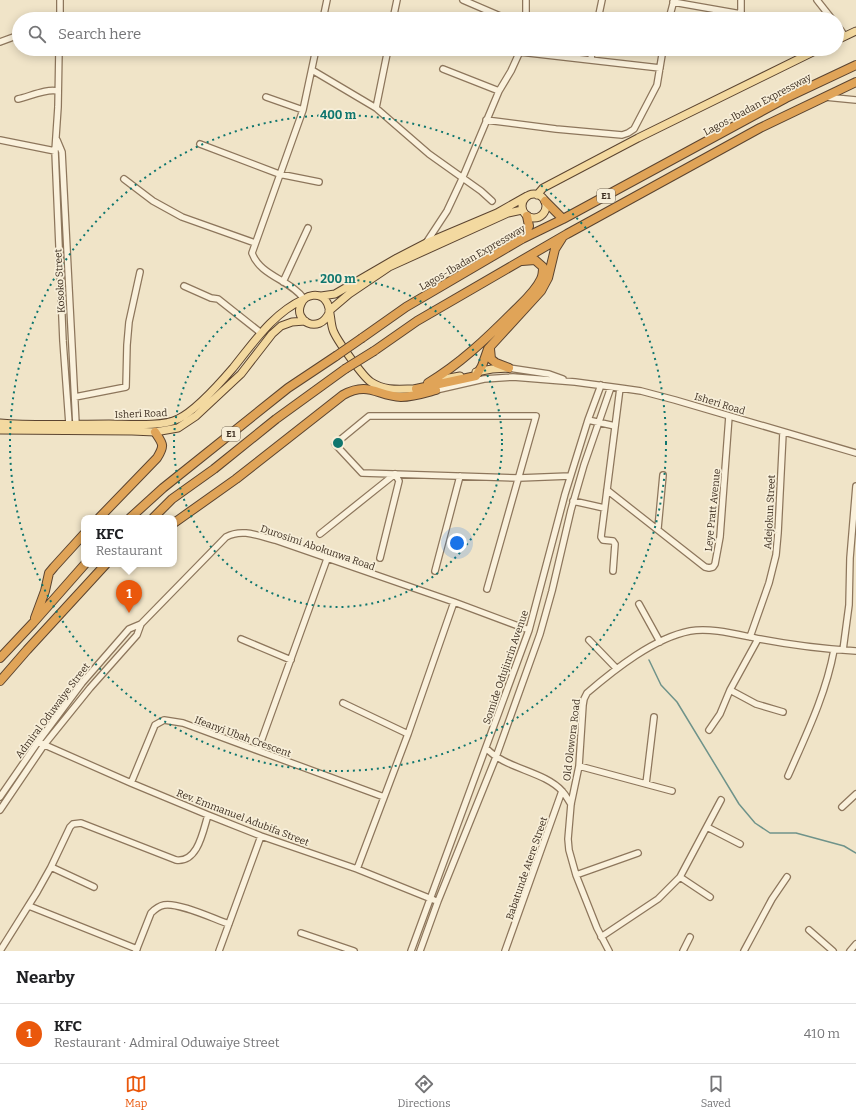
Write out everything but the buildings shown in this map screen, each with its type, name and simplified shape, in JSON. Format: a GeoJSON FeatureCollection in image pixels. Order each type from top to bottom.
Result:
{"type":"FeatureCollection","features":[{"type":"Feature","properties":{"kind":"highway","name":"Lagos-Ibadan Expressway"},"geometry":{"type":"LineString","coordinates":[[133,515],[163,488],[288,388],[406,307],[522,239],[563,219],[786,98],[856,65]]}},
{"type":"Feature","properties":{"kind":"highway","name":"E1"},"geometry":{"type":"LineString","coordinates":[[156,515],[172,500],[214,469],[276,419],[345,369],[417,321],[567,234],[760,128],[856,82]]}},
{"type":"Feature","properties":{"kind":"highway"},"geometry":{"type":"LineString","coordinates":[[545,201],[563,219]]}},
{"type":"Feature","properties":{"kind":"highway"},"geometry":{"type":"LineString","coordinates":[[522,239],[529,226],[525,213]]}},
{"type":"Feature","properties":{"kind":"highway"},"geometry":{"type":"LineString","coordinates":[[416,389],[476,376],[488,349],[541,291],[548,278],[558,244],[567,234]]}},
{"type":"Feature","properties":{"kind":"highway"},"geometry":{"type":"LineString","coordinates":[[428,382],[459,362],[483,342],[511,315],[537,286],[542,277],[543,267],[535,260],[529,260],[505,269]]}},
{"type":"Feature","properties":{"kind":"highway"},"geometry":{"type":"LineString","coordinates":[[491,346],[491,358],[496,363],[509,368]]}},
{"type":"Feature","properties":{"kind":"highway"},"geometry":{"type":"LineString","coordinates":[[177,520],[236,479],[343,395],[352,390],[364,388],[401,397],[436,390]]}},
{"type":"Feature","properties":{"kind":"highway"},"geometry":{"type":"LineString","coordinates":[[102,515],[157,458],[163,448],[162,443],[155,432]]}},
{"type":"Feature","properties":{"kind":"highway"},"geometry":{"type":"LineString","coordinates":[[34,623],[45,591],[49,573],[81,537]]}},
{"type":"Feature","properties":{"kind":"highway"},"geometry":{"type":"LineString","coordinates":[[0,658],[34,623],[81,567]]}},
{"type":"Feature","properties":{"kind":"highway"},"geometry":{"type":"LineString","coordinates":[[0,681],[26,650],[103,567]]}},
{"type":"Feature","properties":{"kind":"main road"},"geometry":{"type":"LineString","coordinates":[[845,36],[856,31]]}},
{"type":"Feature","properties":{"kind":"main road"},"geometry":{"type":"LineString","coordinates":[[537,195],[542,188],[638,138],[805,56]]}},
{"type":"Feature","properties":{"kind":"main road"},"geometry":{"type":"LineString","coordinates":[[316,324],[322,323],[329,312],[349,294],[389,268],[508,213],[525,213],[534,218],[542,215],[546,209],[545,201],[537,195],[532,194],[527,196],[497,213],[426,243],[335,294],[321,296]]}},
{"type":"Feature","properties":{"kind":"main road"},"geometry":{"type":"LineString","coordinates":[[525,213],[522,202],[527,196]]}},
{"type":"Feature","properties":{"kind":"main road","name":"Isheri Road"},"geometry":{"type":"LineString","coordinates":[[0,423],[155,423],[169,422],[178,419],[192,410],[228,374],[261,333],[278,315],[295,303],[312,295],[321,296],[326,300],[329,305],[333,331],[360,372],[371,382],[382,387],[396,390],[436,390]]}},
{"type":"Feature","properties":{"kind":"main road"},"geometry":{"type":"LineString","coordinates":[[304,299],[300,310],[301,316],[305,321]]}},
{"type":"Feature","properties":{"kind":"main road","name":"Isheri Road"},"geometry":{"type":"LineString","coordinates":[[0,430],[155,432],[178,428],[185,424],[241,374],[272,334],[281,326],[292,322],[305,321],[333,331]]}},
{"type":"Feature","properties":{"kind":"main road","name":"Isheri Road"},"geometry":{"type":"LineString","coordinates":[[360,372],[386,385],[410,386],[479,371],[509,368]]}},
{"type":"Feature","properties":{"kind":"street"},"geometry":{"type":"LineString","coordinates":[[60,0],[60,12]]}},
{"type":"Feature","properties":{"kind":"street"},"geometry":{"type":"LineString","coordinates":[[324,12],[326,0]]}},
{"type":"Feature","properties":{"kind":"street"},"geometry":{"type":"LineString","coordinates":[[394,12],[397,0]]}},
{"type":"Feature","properties":{"kind":"street"},"geometry":{"type":"LineString","coordinates":[[463,0],[491,12]]}},
{"type":"Feature","properties":{"kind":"street"},"geometry":{"type":"LineString","coordinates":[[526,0],[526,12]]}},
{"type":"Feature","properties":{"kind":"street"},"geometry":{"type":"LineString","coordinates":[[599,12],[602,0]]}},
{"type":"Feature","properties":{"kind":"street"},"geometry":{"type":"LineString","coordinates":[[741,0],[741,12]]}},
{"type":"Feature","properties":{"kind":"street"},"geometry":{"type":"LineString","coordinates":[[817,0],[826,12]]}},
{"type":"Feature","properties":{"kind":"street"},"geometry":{"type":"LineString","coordinates":[[671,12],[674,1],[731,12]]}},
{"type":"Feature","properties":{"kind":"street"},"geometry":{"type":"LineString","coordinates":[[0,42],[12,38]]}},
{"type":"Feature","properties":{"kind":"street","name":"Kosoko Street"},"geometry":{"type":"LineString","coordinates":[[59,56],[55,151],[63,341],[73,424]]}},
{"type":"Feature","properties":{"kind":"street"},"geometry":{"type":"LineString","coordinates":[[304,299],[299,292],[260,266],[252,253],[303,110],[315,56]]}},
{"type":"Feature","properties":{"kind":"street"},"geometry":{"type":"LineString","coordinates":[[376,108],[387,56]]}},
{"type":"Feature","properties":{"kind":"street"},"geometry":{"type":"LineString","coordinates":[[426,243],[447,211],[499,91],[511,71],[517,56]]}},
{"type":"Feature","properties":{"kind":"street"},"geometry":{"type":"LineString","coordinates":[[563,56],[660,68]]}},
{"type":"Feature","properties":{"kind":"street"},"geometry":{"type":"LineString","coordinates":[[591,56],[591,60]]}},
{"type":"Feature","properties":{"kind":"street"},"geometry":{"type":"LineString","coordinates":[[486,120],[556,129],[622,135],[628,133],[634,129],[656,85],[662,56]]}},
{"type":"Feature","properties":{"kind":"street"},"geometry":{"type":"LineString","coordinates":[[443,69],[499,91]]}},
{"type":"Feature","properties":{"kind":"street"},"geometry":{"type":"LineString","coordinates":[[312,70],[376,108],[429,154],[462,179],[481,191],[492,201]]}},
{"type":"Feature","properties":{"kind":"street"},"geometry":{"type":"LineString","coordinates":[[18,99],[48,91],[57,91]]}},
{"type":"Feature","properties":{"kind":"street"},"geometry":{"type":"LineString","coordinates":[[266,97],[303,110]]}},
{"type":"Feature","properties":{"kind":"street"},"geometry":{"type":"LineString","coordinates":[[824,97],[856,100]]}},
{"type":"Feature","properties":{"kind":"street","name":"Kosoko Street"},"geometry":{"type":"LineString","coordinates":[[56,138],[62,152],[75,397],[73,424]]}},
{"type":"Feature","properties":{"kind":"street"},"geometry":{"type":"LineString","coordinates":[[0,140],[55,151]]}},
{"type":"Feature","properties":{"kind":"street"},"geometry":{"type":"LineString","coordinates":[[200,144],[279,174],[319,182]]}},
{"type":"Feature","properties":{"kind":"street"},"geometry":{"type":"LineString","coordinates":[[124,179],[153,201],[182,217],[255,243]]}},
{"type":"Feature","properties":{"kind":"street"},"geometry":{"type":"LineString","coordinates":[[283,282],[308,228]]}},
{"type":"Feature","properties":{"kind":"street"},"geometry":{"type":"LineString","coordinates":[[75,397],[126,387],[129,322],[140,272]]}},
{"type":"Feature","properties":{"kind":"street"},"geometry":{"type":"LineString","coordinates":[[184,286],[211,298],[218,299],[261,333]]}},
{"type":"Feature","properties":{"kind":"street"},"geometry":{"type":"LineString","coordinates":[[63,341],[71,340]]}},
{"type":"Feature","properties":{"kind":"street","name":"Isheri Road"},"geometry":{"type":"LineString","coordinates":[[509,368],[549,374],[575,382]]}},
{"type":"Feature","properties":{"kind":"street","name":"Isheri Road"},"geometry":{"type":"LineString","coordinates":[[436,390],[484,379],[513,377],[601,385],[641,391],[856,453]]}},
{"type":"Feature","properties":{"kind":"street","name":"Somide Odujinrin Avenue"},"geometry":{"type":"LineString","coordinates":[[411,951],[529,630],[570,476],[601,385]]}},
{"type":"Feature","properties":{"kind":"street"},"geometry":{"type":"LineString","coordinates":[[420,951],[438,901],[496,757],[540,634],[573,501],[611,387]]}},
{"type":"Feature","properties":{"kind":"street"},"geometry":{"type":"LineString","coordinates":[[612,571],[615,544],[613,541],[603,540],[601,537],[620,388]]}},
{"type":"Feature","properties":{"kind":"street"},"geometry":{"type":"LineString","coordinates":[[487,589],[519,478],[536,416],[369,416],[336,444],[362,473],[519,478],[570,476]]}},
{"type":"Feature","properties":{"kind":"street","name":"Leye Pratt Avenue"},"geometry":{"type":"LineString","coordinates":[[607,490],[658,528],[706,567],[712,567],[715,564],[720,537],[729,416]]}},
{"type":"Feature","properties":{"kind":"street"},"geometry":{"type":"LineString","coordinates":[[588,420],[615,426]]}},
{"type":"Feature","properties":{"kind":"street","name":"Adejokun Street"},"geometry":{"type":"LineString","coordinates":[[750,637],[769,583],[776,555],[783,432]]}},
{"type":"Feature","properties":{"kind":"street"},"geometry":{"type":"LineString","coordinates":[[320,534],[395,474]]}},
{"type":"Feature","properties":{"kind":"street"},"geometry":{"type":"LineString","coordinates":[[380,558],[400,481],[395,474]]}},
{"type":"Feature","properties":{"kind":"street"},"geometry":{"type":"LineString","coordinates":[[658,528],[663,475]]}},
{"type":"Feature","properties":{"kind":"street"},"geometry":{"type":"LineString","coordinates":[[435,571],[460,476]]}},
{"type":"Feature","properties":{"kind":"street"},"geometry":{"type":"LineString","coordinates":[[843,650],[849,604],[850,558],[856,486]]}},
{"type":"Feature","properties":{"kind":"street"},"geometry":{"type":"LineString","coordinates":[[573,501],[604,508]]}},
{"type":"Feature","properties":{"kind":"street","name":"Durosimi Abokunwa Road"},"geometry":{"type":"LineString","coordinates":[[44,745],[90,688],[137,635],[141,624],[226,537],[231,534],[240,532],[256,535],[454,602],[529,630]]}},
{"type":"Feature","properties":{"kind":"street"},"geometry":{"type":"LineString","coordinates":[[258,750],[327,559]]}},
{"type":"Feature","properties":{"kind":"street"},"geometry":{"type":"LineString","coordinates":[[357,869],[408,734],[454,602]]}},
{"type":"Feature","properties":{"kind":"street"},"geometry":{"type":"LineString","coordinates":[[639,604],[660,642]]}},
{"type":"Feature","properties":{"kind":"street"},"geometry":{"type":"LineString","coordinates":[[535,609],[546,612]]}},
{"type":"Feature","properties":{"kind":"street","name":"Admiral Oduwaiye Street"},"geometry":{"type":"LineString","coordinates":[[0,796],[82,682],[129,629],[141,624]]}},
{"type":"Feature","properties":{"kind":"street","name":"Old Olowora Road"},"geometry":{"type":"LineString","coordinates":[[609,951],[601,937],[576,875],[569,850],[568,839],[571,804],[579,766],[584,699],[587,693],[629,659],[660,642],[684,633],[700,630],[834,650],[856,651]]}},
{"type":"Feature","properties":{"kind":"street"},"geometry":{"type":"LineString","coordinates":[[709,730],[720,714],[730,690],[758,638]]}},
{"type":"Feature","properties":{"kind":"street"},"geometry":{"type":"LineString","coordinates":[[241,639],[291,660]]}},
{"type":"Feature","properties":{"kind":"street"},"geometry":{"type":"LineString","coordinates":[[589,640],[616,668]]}},
{"type":"Feature","properties":{"kind":"street"},"geometry":{"type":"LineString","coordinates":[[788,776],[823,692],[834,650]]}},
{"type":"Feature","properties":{"kind":"street"},"geometry":{"type":"LineString","coordinates":[[730,690],[756,704],[783,712]]}},
{"type":"Feature","properties":{"kind":"street"},"geometry":{"type":"LineString","coordinates":[[343,703],[408,734]]}},
{"type":"Feature","properties":{"kind":"street"},"geometry":{"type":"LineString","coordinates":[[646,784],[654,717]]}},
{"type":"Feature","properties":{"kind":"street","name":"Ifeanyi Ubah Crescent"},"geometry":{"type":"LineString","coordinates":[[131,783],[156,725],[164,720],[183,723],[384,797]]}},
{"type":"Feature","properties":{"kind":"street","name":"Rev. Emmanuel Adubifa Street"},"geometry":{"type":"LineString","coordinates":[[38,742],[208,815],[261,836],[357,869],[438,901]]}},
{"type":"Feature","properties":{"kind":"street","name":"Admiral Oduwaiye Street"},"geometry":{"type":"LineString","coordinates":[[0,810],[44,745]]}},
{"type":"Feature","properties":{"kind":"street"},"geometry":{"type":"LineString","coordinates":[[486,748],[496,757],[542,778],[562,791],[571,804]]}},
{"type":"Feature","properties":{"kind":"street"},"geometry":{"type":"LineString","coordinates":[[579,766],[672,791]]}},
{"type":"Feature","properties":{"kind":"street","name":"Babatunde Atere Street"},"geometry":{"type":"LineString","coordinates":[[505,951],[562,791]]}},
{"type":"Feature","properties":{"kind":"street"},"geometry":{"type":"LineString","coordinates":[[842,807],[856,794]]}},
{"type":"Feature","properties":{"kind":"street"},"geometry":{"type":"LineString","coordinates":[[601,937],[658,899],[680,877],[721,800]]}},
{"type":"Feature","properties":{"kind":"street"},"geometry":{"type":"LineString","coordinates":[[0,951],[29,906],[51,867],[70,827],[73,824],[77,822],[182,861],[192,856],[196,851],[208,815]]}},
{"type":"Feature","properties":{"kind":"street"},"geometry":{"type":"LineString","coordinates":[[707,827],[740,844]]}},
{"type":"Feature","properties":{"kind":"street"},"geometry":{"type":"LineString","coordinates":[[219,951],[261,836]]}},
{"type":"Feature","properties":{"kind":"street"},"geometry":{"type":"LineString","coordinates":[[576,875],[638,853]]}},
{"type":"Feature","properties":{"kind":"street"},"geometry":{"type":"LineString","coordinates":[[51,867],[94,887]]}},
{"type":"Feature","properties":{"kind":"street"},"geometry":{"type":"LineString","coordinates":[[680,877],[710,897]]}},
{"type":"Feature","properties":{"kind":"street"},"geometry":{"type":"LineString","coordinates":[[744,951],[768,905],[787,877]]}},
{"type":"Feature","properties":{"kind":"street"},"geometry":{"type":"LineString","coordinates":[[29,906],[137,950],[151,913],[159,907],[165,905],[172,904],[180,906],[229,924]]}},
{"type":"Feature","properties":{"kind":"street"},"geometry":{"type":"LineString","coordinates":[[809,930],[833,951]]}},
{"type":"Feature","properties":{"kind":"street"},"geometry":{"type":"LineString","coordinates":[[302,933],[354,951]]}},
{"type":"Feature","properties":{"kind":"street"},"geometry":{"type":"LineString","coordinates":[[683,951],[690,937]]}},
{"type":"Feature","properties":{"kind":"street"},"geometry":{"type":"LineString","coordinates":[[850,951],[856,944]]}},
{"type":"Feature","properties":{"kind":"waterway"},"geometry":{"type":"LineString","coordinates":[[649,660],[661,685],[677,702],[739,804],[755,823],[770,833],[796,833],[844,846],[856,853]]}},
{"type":"Feature","properties":{"kind":"place","name":"KFC"},"geometry":{"type":"Point","coordinates":[129,613]}}]}
